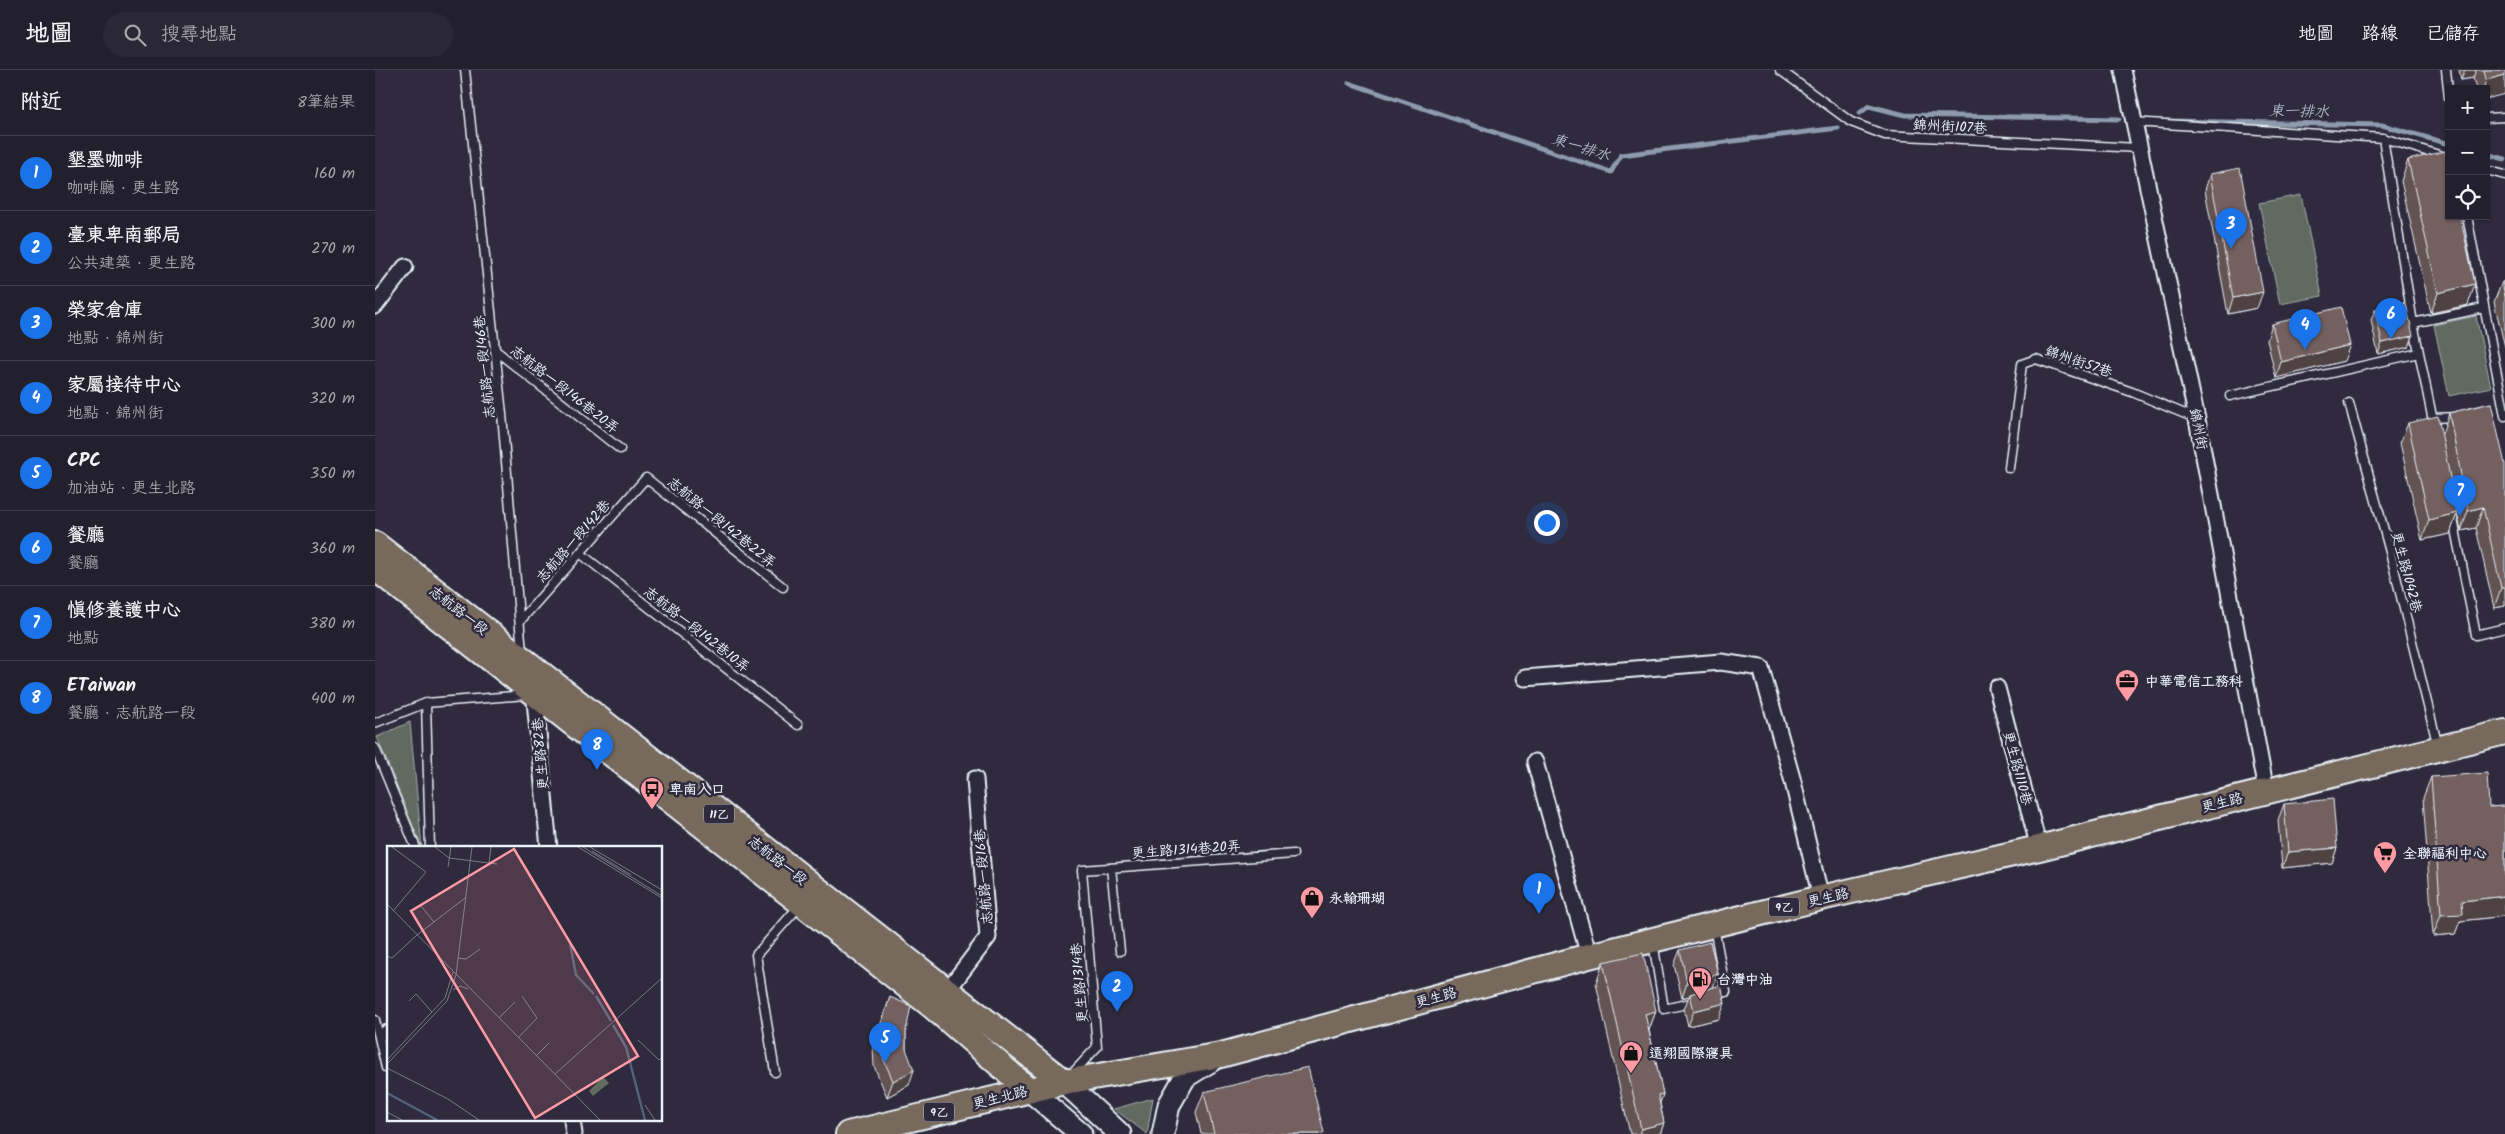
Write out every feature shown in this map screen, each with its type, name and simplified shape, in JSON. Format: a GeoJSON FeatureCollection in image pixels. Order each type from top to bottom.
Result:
{"type":"FeatureCollection","features":[{"type":"Feature","properties":{"kind":"main road","name":"志航路一段"},"geometry":{"type":"LineString","coordinates":[[375,544],[1064,1082]]}},
{"type":"Feature","properties":{"kind":"main road","name":"志航路一段"},"geometry":{"type":"LineString","coordinates":[[375,568],[931,1005],[1029,1090]]}},
{"type":"Feature","properties":{"kind":"main road","name":"更生路"},"geometry":{"type":"LineString","coordinates":[[1064,1082],[1221,1055],[1652,940],[1821,898],[2039,848],[2505,732]]}},
{"type":"Feature","properties":{"kind":"main road","name":"更生北路"},"geometry":{"type":"LineString","coordinates":[[848,1134],[1064,1082]]}},
{"type":"Feature","properties":{"kind":"street","name":"錦州街"},"geometry":{"type":"LineString","coordinates":[[2123,70],[2138,148],[2197,419],[2266,791]]}},
{"type":"Feature","properties":{"kind":"street"},"geometry":{"type":"LineString","coordinates":[[375,306],[405,268]]}},
{"type":"Feature","properties":{"kind":"street","name":"更生路82巷"},"geometry":{"type":"LineString","coordinates":[[523,661],[535,694],[549,846]]}},
{"type":"Feature","properties":{"kind":"street"},"geometry":{"type":"LineString","coordinates":[[1525,678],[1721,662],[1761,668],[1792,778],[1821,898]]}},
{"type":"Feature","properties":{"kind":"street","name":"更生路1110巷"},"geometry":{"type":"LineString","coordinates":[[1997,688],[2039,848]]}},
{"type":"Feature","properties":{"kind":"street"},"geometry":{"type":"LineString","coordinates":[[1535,762],[1589,956]]}},
{"type":"Feature","properties":{"kind":"street","name":"志航路一段16巷"},"geometry":{"type":"LineString","coordinates":[[947,991],[988,937],[975,780]]}},
{"type":"Feature","properties":{"kind":"street"},"geometry":{"type":"LineString","coordinates":[[1163,1134],[1169,1105],[1185,1077],[1221,1055]]}},
{"type":"Feature","properties":{"kind":"street"},"geometry":{"type":"LineString","coordinates":[[1064,1082],[1120,1134]]}},
{"type":"Feature","properties":{"kind":"street"},"geometry":{"type":"LineString","coordinates":[[1029,1090],[1081,1134]]}},
{"type":"Feature","properties":{"kind":"lane","name":"志航路一段146巷"},"geometry":{"type":"LineString","coordinates":[[465,70],[495,350],[523,661]]}},
{"type":"Feature","properties":{"kind":"lane","name":"錦州街107巷"},"geometry":{"type":"LineString","coordinates":[[1780,70],[1851,122],[1885,135],[2138,148]]}},
{"type":"Feature","properties":{"kind":"lane"},"geometry":{"type":"LineString","coordinates":[[2446,70],[2448,85]]}},
{"type":"Feature","properties":{"kind":"lane"},"geometry":{"type":"LineString","coordinates":[[2490,118],[2505,117]]}},
{"type":"Feature","properties":{"kind":"lane"},"geometry":{"type":"LineString","coordinates":[[2133,122],[2383,138],[2445,157]]}},
{"type":"Feature","properties":{"kind":"lane"},"geometry":{"type":"LineString","coordinates":[[2383,138],[2414,326],[2436,436]]}},
{"type":"Feature","properties":{"kind":"lane"},"geometry":{"type":"LineString","coordinates":[[2490,171],[2505,176]]}},
{"type":"Feature","properties":{"kind":"lane"},"geometry":{"type":"LineString","coordinates":[[2468,220],[2504,416],[2495,416]]}},
{"type":"Feature","properties":{"kind":"lane"},"geometry":{"type":"LineString","coordinates":[[2406,332],[2414,326],[2484,308]]}},
{"type":"Feature","properties":{"kind":"lane","name":"志航路一段146巷20弄"},"geometry":{"type":"LineString","coordinates":[[495,350],[620,448]]}},
{"type":"Feature","properties":{"kind":"lane"},"geometry":{"type":"LineString","coordinates":[[2230,396],[2419,353]]}},
{"type":"Feature","properties":{"kind":"lane","name":"錦州街57巷"},"geometry":{"type":"LineString","coordinates":[[2009,468],[2022,364],[2036,359],[2132,392],[2197,419]]}},
{"type":"Feature","properties":{"kind":"lane","name":"更生路1042巷"},"geometry":{"type":"LineString","coordinates":[[2349,403],[2389,552],[2438,749]]}},
{"type":"Feature","properties":{"kind":"lane"},"geometry":{"type":"LineString","coordinates":[[2432,418],[2468,417]]}},
{"type":"Feature","properties":{"kind":"lane","name":"志航路一段142巷"},"geometry":{"type":"LineString","coordinates":[[520,621],[646,478]]}},
{"type":"Feature","properties":{"kind":"lane","name":"志航路一段142巷22弄"},"geometry":{"type":"LineString","coordinates":[[646,478],[783,587]]}},
{"type":"Feature","properties":{"kind":"lane"},"geometry":{"type":"LineString","coordinates":[[2450,503],[2477,635],[2505,628]]}},
{"type":"Feature","properties":{"kind":"lane","name":"志航路一段142巷10弄"},"geometry":{"type":"LineString","coordinates":[[580,553],[798,725]]}},
{"type":"Feature","properties":{"kind":"lane"},"geometry":{"type":"LineString","coordinates":[[375,723],[425,703],[535,694]]}},
{"type":"Feature","properties":{"kind":"lane"},"geometry":{"type":"LineString","coordinates":[[425,703],[430,846]]}},
{"type":"Feature","properties":{"kind":"lane"},"geometry":{"type":"LineString","coordinates":[[375,748],[415,846]]}},
{"type":"Feature","properties":{"kind":"lane","name":"更生路1314巷20弄"},"geometry":{"type":"LineString","coordinates":[[1082,870],[1293,854]]}},
{"type":"Feature","properties":{"kind":"lane"},"geometry":{"type":"LineString","coordinates":[[1111,868],[1120,951]]}},
{"type":"Feature","properties":{"kind":"lane","name":"更生路1314巷"},"geometry":{"type":"LineString","coordinates":[[1064,1082],[1097,1047],[1082,870]]}},
{"type":"Feature","properties":{"kind":"lane"},"geometry":{"type":"LineString","coordinates":[[775,1072],[756,955],[801,904]]}},
{"type":"Feature","properties":{"kind":"lane"},"geometry":{"type":"LineString","coordinates":[[1709,997],[1726,992],[1714,925]]}},
{"type":"Feature","properties":{"kind":"lane"},"geometry":{"type":"LineString","coordinates":[[1652,940],[1663,1009],[1700,1000]]}},
{"type":"Feature","properties":{"kind":"lane"},"geometry":{"type":"LineString","coordinates":[[375,1020],[387,1068]]}},
{"type":"Feature","properties":{"kind":"shaded area"},"geometry":{"type":"Polygon","coordinates":[[[2301,195],[2322,296],[2280,304],[2259,203],[2301,195]]]}},
{"type":"Feature","properties":{"kind":"shaded area"},"geometry":{"type":"Polygon","coordinates":[[[2476,316],[2491,387],[2449,396],[2434,325],[2476,316]]]}},
{"type":"Feature","properties":{"kind":"shaded area"},"geometry":{"type":"Polygon","coordinates":[[[410,722],[422,846],[421,846],[377,737],[410,722]]]}},
{"type":"Feature","properties":{"kind":"shaded area"},"geometry":{"type":"Polygon","coordinates":[[[1153,1098],[1147,1134],[1114,1109],[1153,1098]]]}},
{"type":"Feature","properties":{"kind":"building"},"geometry":{"type":"Polygon","coordinates":[[[2484,70],[2505,70],[2505,75],[2486,80],[2484,70]]]}},
{"type":"Feature","properties":{"kind":"building"},"geometry":{"type":"Polygon","coordinates":[[[2445,151],[2445,220],[2461,220],[2475,284],[2438,293],[2408,160],[2445,151]]]}},
{"type":"Feature","properties":{"kind":"building"},"geometry":{"type":"Polygon","coordinates":[[[2240,168],[2263,292],[2233,298],[2210,174],[2240,168]]]}},
{"type":"Feature","properties":{"kind":"building"},"geometry":{"type":"Polygon","coordinates":[[[2505,281],[2505,296],[2502,282],[2505,281]]]}},
{"type":"Feature","properties":{"kind":"building"},"geometry":{"type":"Polygon","coordinates":[[[2406,303],[2413,336],[2382,343],[2375,310],[2406,303]]]}},
{"type":"Feature","properties":{"kind":"building"},"geometry":{"type":"Polygon","coordinates":[[[2341,307],[2350,345],[2281,362],[2272,324],[2341,307]]]}},
{"type":"Feature","properties":{"kind":"building"},"geometry":{"type":"Polygon","coordinates":[[[2491,403],[2505,464],[2505,587],[2501,588],[2483,507],[2468,511],[2449,413],[2491,403]]]}},
{"type":"Feature","properties":{"kind":"building"},"geometry":{"type":"Polygon","coordinates":[[[2438,416],[2457,513],[2429,520],[2408,423],[2438,416]]]}},
{"type":"Feature","properties":{"kind":"building"},"geometry":{"type":"Polygon","coordinates":[[[2487,773],[2489,807],[2505,806],[2505,896],[2462,901],[2463,914],[2441,915],[2431,777],[2487,773]]]}},
{"type":"Feature","properties":{"kind":"building"},"geometry":{"type":"Polygon","coordinates":[[[2333,799],[2337,848],[2288,852],[2284,804],[2333,799]]]}},
{"type":"Feature","properties":{"kind":"building"},"geometry":{"type":"Polygon","coordinates":[[[1710,942],[1718,974],[1687,983],[1680,950],[1710,942]]]}},
{"type":"Feature","properties":{"kind":"building"},"geometry":{"type":"Polygon","coordinates":[[[1643,953],[1656,1011],[1645,1014],[1663,1094],[1658,1095],[1664,1123],[1641,1129],[1603,962],[1643,953]]]}},
{"type":"Feature","properties":{"kind":"building"},"geometry":{"type":"Polygon","coordinates":[[[1721,985],[1725,1003],[1694,1011],[1690,994],[1721,985]]]}},
{"type":"Feature","properties":{"kind":"building"},"geometry":{"type":"Polygon","coordinates":[[[890,997],[911,1006],[906,1031],[906,1049],[914,1070],[893,1081],[880,1051],[879,1031],[890,997]]]}},
{"type":"Feature","properties":{"kind":"building"},"geometry":{"type":"Polygon","coordinates":[[[1308,1067],[1324,1133],[1214,1134],[1204,1092],[1308,1067]]]}},
{"type":"Feature","properties":{"kind":"waterway","name":"東一排水"},"geometry":{"type":"LineString","coordinates":[[1349,83],[1611,172],[1621,155],[1838,128]]}},
{"type":"Feature","properties":{"kind":"waterway","name":"東一排水"},"geometry":{"type":"LineString","coordinates":[[1860,113],[1869,106],[1905,115],[2119,119]]}},
{"type":"Feature","properties":{"kind":"waterway","name":"東一排水"},"geometry":{"type":"LineString","coordinates":[[2167,121],[2382,125],[2445,143]]}},
{"type":"Feature","properties":{"kind":"waterway","name":"東一排水"},"geometry":{"type":"LineString","coordinates":[[2490,155],[2505,159]]}},
{"type":"Feature","properties":{"kind":"place","name":"榮家倉庫"},"geometry":{"type":"Point","coordinates":[2231,249]}},
{"type":"Feature","properties":{"kind":"place","name":"餐廳"},"geometry":{"type":"Point","coordinates":[2391,339]}},
{"type":"Feature","properties":{"kind":"place","name":"家屬接待中心"},"geometry":{"type":"Point","coordinates":[2305,350]}},
{"type":"Feature","properties":{"kind":"place","name":"慎修養護中心"},"geometry":{"type":"Point","coordinates":[2460,516]}},
{"type":"Feature","properties":{"kind":"place","name":"中華電信工務科"},"geometry":{"type":"Point","coordinates":[2127,702]}},
{"type":"Feature","properties":{"kind":"place","name":"ETaiwan"},"geometry":{"type":"Point","coordinates":[597,770]}},
{"type":"Feature","properties":{"kind":"place","name":"卑南入口"},"geometry":{"type":"Point","coordinates":[652,810]}},
{"type":"Feature","properties":{"kind":"place","name":"全聯福利中心"},"geometry":{"type":"Point","coordinates":[2385,874]}},
{"type":"Feature","properties":{"kind":"place","name":"墾墨咖啡"},"geometry":{"type":"Point","coordinates":[1539,914]}},
{"type":"Feature","properties":{"kind":"place","name":"永翰珊瑚"},"geometry":{"type":"Point","coordinates":[1312,919]}},
{"type":"Feature","properties":{"kind":"place","name":"台灣中油"},"geometry":{"type":"Point","coordinates":[1700,1000]}},
{"type":"Feature","properties":{"kind":"place","name":"臺東卑南郵局"},"geometry":{"type":"Point","coordinates":[1117,1012]}},
{"type":"Feature","properties":{"kind":"place","name":"CPC"},"geometry":{"type":"Point","coordinates":[885,1063]}},
{"type":"Feature","properties":{"kind":"place","name":"遠翔國際寢具"},"geometry":{"type":"Point","coordinates":[1631,1074]}}]}
